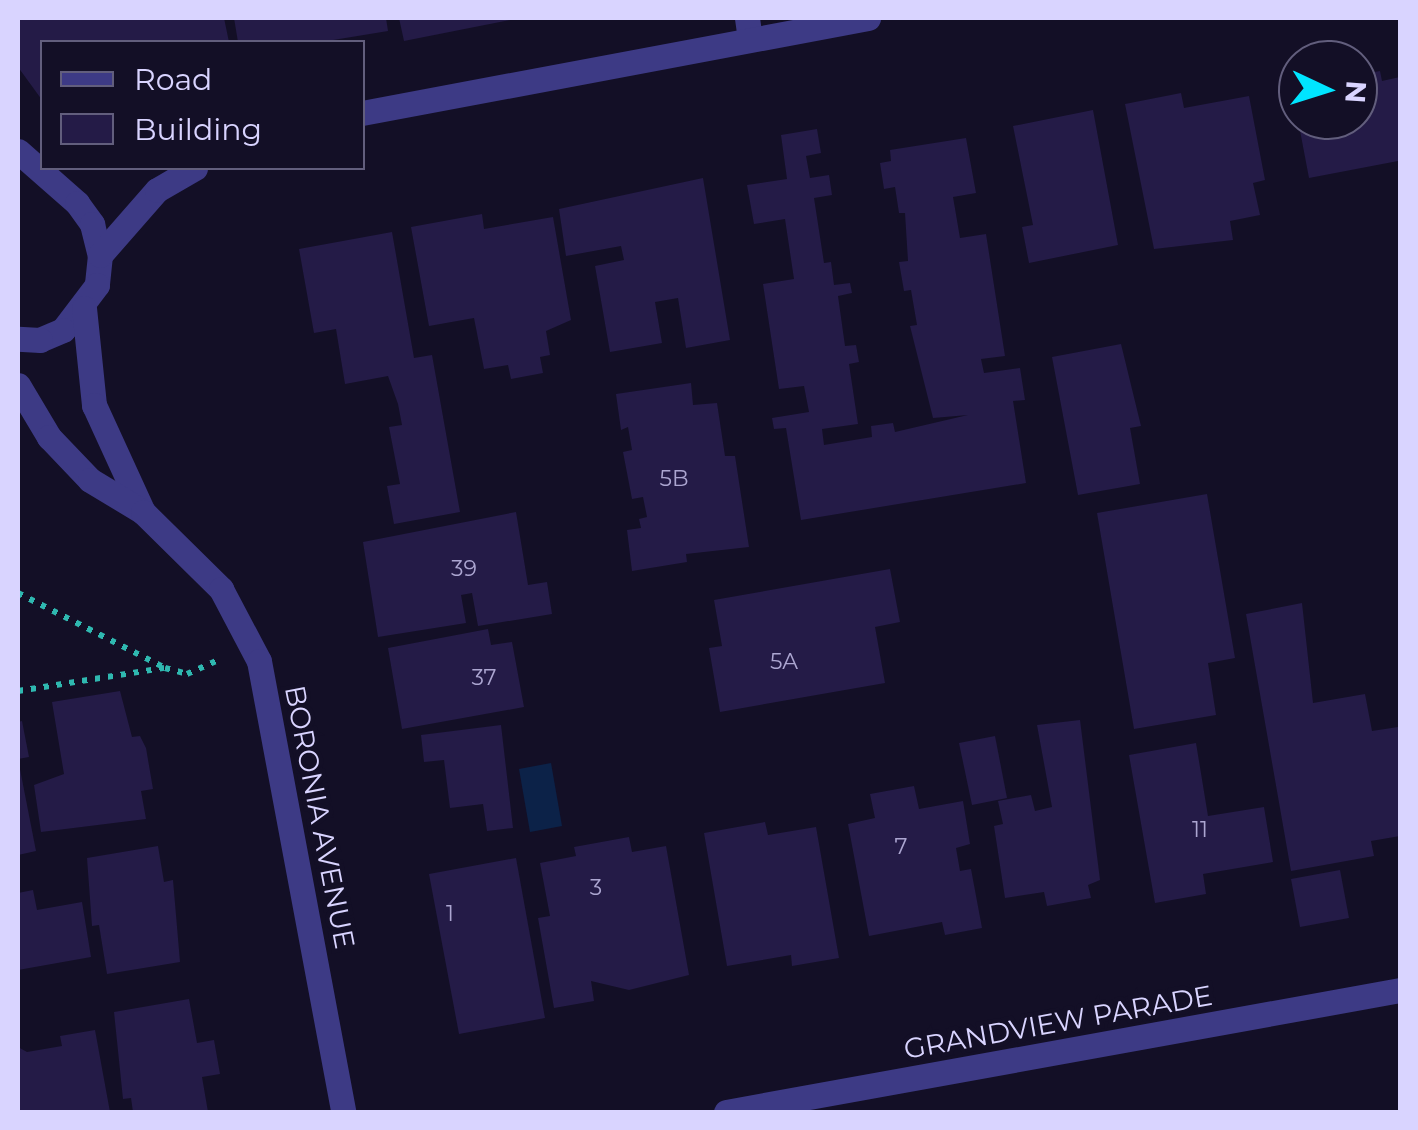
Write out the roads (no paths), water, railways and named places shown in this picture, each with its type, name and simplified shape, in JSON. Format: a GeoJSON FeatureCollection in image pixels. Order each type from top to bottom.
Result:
{"type":"FeatureCollection","features":[{"type":"Feature","properties":{"kind":"street"},"geometry":{"type":"LineString","coordinates":[[365,112],[748,28],[868,18]]}},
{"type":"Feature","properties":{"kind":"street"},"geometry":{"type":"LineString","coordinates":[[18,338],[62,330],[84,308],[97,284],[100,255],[92,224],[45,170]]}},
{"type":"Feature","properties":{"kind":"street"},"geometry":{"type":"LineString","coordinates":[[100,255],[157,190],[192,170]]}},
{"type":"Feature","properties":{"kind":"street","name":"BORONIA AVENUE"},"geometry":{"type":"LineString","coordinates":[[84,308],[94,405],[143,512]]}},
{"type":"Feature","properties":{"kind":"street","name":"BORONIA AVENUE"},"geometry":{"type":"LineString","coordinates":[[18,385],[49,437],[90,480],[143,512],[222,589],[251,646],[275,724],[342,1112]]}},
{"type":"Feature","properties":{"kind":"street","name":"GRANDVIEW PARADE"},"geometry":{"type":"LineString","coordinates":[[726,1112],[1400,990]]}},
{"type":"Feature","properties":{"kind":"water"},"geometry":{"type":"Polygon","coordinates":[[[551,763],[562,826],[530,832],[519,769],[551,763]]]}}]}
